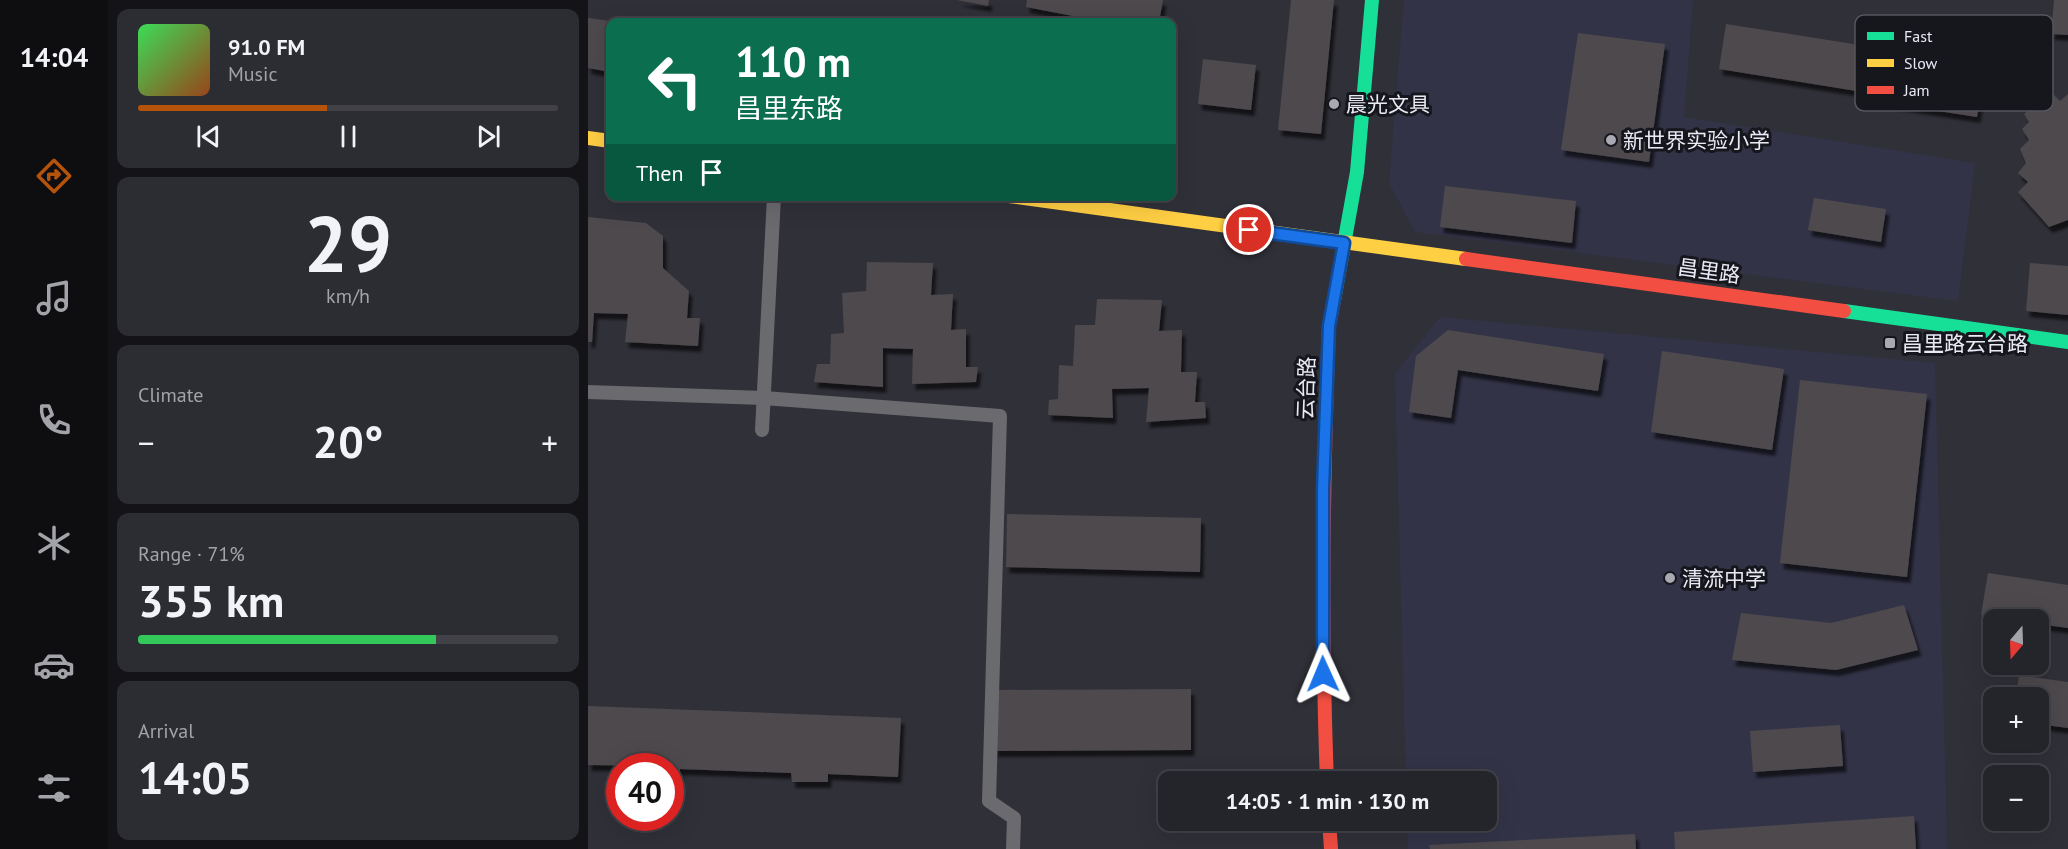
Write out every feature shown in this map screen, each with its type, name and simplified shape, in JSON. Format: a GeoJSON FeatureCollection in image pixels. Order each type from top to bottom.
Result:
{"type":"FeatureCollection","features":[{"type":"Feature","properties":{"kind":"street","name":"云台路"},"geometry":{"type":"LineString","coordinates":[[1327,771],[1322,653],[1323,489],[1329,326],[1357,172],[1372,0]]}},
{"type":"Feature","properties":{"kind":"street"},"geometry":{"type":"LineString","coordinates":[[588,138],[606,140]]}},
{"type":"Feature","properties":{"kind":"street","name":"昌里路"},"geometry":{"type":"LineString","coordinates":[[1045,201],[2068,342]]}},
{"type":"Feature","properties":{"kind":"street"},"geometry":{"type":"LineString","coordinates":[[1330,831],[1331,849]]}},
{"type":"Feature","properties":{"kind":"lane"},"geometry":{"type":"LineString","coordinates":[[762,430],[774,201]]}},
{"type":"Feature","properties":{"kind":"lane"},"geometry":{"type":"LineString","coordinates":[[588,392],[764,398],[1000,416],[989,801],[1014,818],[1013,849]]}},
{"type":"Feature","properties":{"kind":"shaded area","name":"新世界实验小学"},"geometry":{"type":"Polygon","coordinates":[[[1404,0],[1693,0],[1684,117],[1975,163],[1958,301],[1415,232],[1389,183],[1404,0]]]}},
{"type":"Feature","properties":{"kind":"shaded area","name":"清流中学"},"geometry":{"type":"Polygon","coordinates":[[[1440,317],[1935,363],[1947,849],[1408,849],[1407,831],[1497,831],[1497,771],[1406,771],[1395,374],[1440,317]]]}},
{"type":"Feature","properties":{"kind":"building"},"geometry":{"type":"Polygon","coordinates":[[[957,0],[989,0],[988,6],[957,0]]]}},
{"type":"Feature","properties":{"kind":"building"},"geometry":{"type":"Polygon","coordinates":[[[1027,0],[1163,0],[1160,18],[1083,18],[1026,7],[1027,0]]]}},
{"type":"Feature","properties":{"kind":"building"},"geometry":{"type":"Polygon","coordinates":[[[1291,0],[1334,0],[1321,134],[1278,130],[1291,0]]]}},
{"type":"Feature","properties":{"kind":"building"},"geometry":{"type":"Polygon","coordinates":[[[2054,0],[2068,0],[2068,35],[2053,34],[2054,0]]]}},
{"type":"Feature","properties":{"kind":"building"},"geometry":{"type":"Polygon","coordinates":[[[588,18],[606,20],[606,71],[588,68],[588,18]]]}},
{"type":"Feature","properties":{"kind":"building"},"geometry":{"type":"Polygon","coordinates":[[[1726,24],[1855,44],[1855,91],[1719,69],[1726,24]]]}},
{"type":"Feature","properties":{"kind":"building"},"geometry":{"type":"Polygon","coordinates":[[[1578,33],[1665,44],[1649,162],[1561,150],[1578,33]]]}},
{"type":"Feature","properties":{"kind":"building"},"geometry":{"type":"Polygon","coordinates":[[[1203,59],[1256,65],[1251,110],[1198,104],[1203,59]]]}},
{"type":"Feature","properties":{"kind":"building"},"geometry":{"type":"Polygon","coordinates":[[[2053,94],[2060,101],[2068,94],[2068,220],[2049,227],[2018,192],[2028,182],[2018,173],[2026,163],[2020,149],[2029,140],[2022,129],[2029,122],[2024,114],[2028,111],[2053,111],[2053,94]]]}},
{"type":"Feature","properties":{"kind":"building"},"geometry":{"type":"Polygon","coordinates":[[[1938,111],[1978,111],[1977,117],[1938,111]]]}},
{"type":"Feature","properties":{"kind":"building"},"geometry":{"type":"Polygon","coordinates":[[[1445,186],[1576,201],[1572,243],[1440,227],[1445,186]]]}},
{"type":"Feature","properties":{"kind":"building"},"geometry":{"type":"Polygon","coordinates":[[[1814,198],[1886,209],[1881,242],[1808,230],[1814,198]]]}},
{"type":"Feature","properties":{"kind":"building"},"geometry":{"type":"Polygon","coordinates":[[[588,217],[646,223],[663,236],[663,268],[689,291],[687,318],[700,318],[698,346],[625,342],[628,314],[594,313],[592,342],[588,342],[588,217]]]}},
{"type":"Feature","properties":{"kind":"building"},"geometry":{"type":"Polygon","coordinates":[[[867,262],[933,263],[931,295],[953,294],[951,330],[966,329],[966,367],[978,367],[976,382],[912,384],[913,349],[883,348],[883,387],[814,382],[817,364],[830,364],[831,334],[844,333],[842,293],[866,291],[867,262]]]}},
{"type":"Feature","properties":{"kind":"building"},"geometry":{"type":"Polygon","coordinates":[[[2030,263],[2068,266],[2068,315],[2026,311],[2030,263]]]}},
{"type":"Feature","properties":{"kind":"building"},"geometry":{"type":"Polygon","coordinates":[[[1097,299],[1162,300],[1159,331],[1182,330],[1181,372],[1197,372],[1195,402],[1205,402],[1206,418],[1146,422],[1149,388],[1112,389],[1113,418],[1048,415],[1049,400],[1058,399],[1059,365],[1073,366],[1075,325],[1095,325],[1097,299]]]}},
{"type":"Feature","properties":{"kind":"building"},"geometry":{"type":"Polygon","coordinates":[[[1448,330],[1604,354],[1598,391],[1458,370],[1451,418],[1409,412],[1416,356],[1448,330]]]}},
{"type":"Feature","properties":{"kind":"building"},"geometry":{"type":"Polygon","coordinates":[[[1662,351],[1784,369],[1772,450],[1651,432],[1662,351]]]}},
{"type":"Feature","properties":{"kind":"building"},"geometry":{"type":"Polygon","coordinates":[[[1800,380],[1927,394],[1907,577],[1780,563],[1800,380]]]}},
{"type":"Feature","properties":{"kind":"building"},"geometry":{"type":"Polygon","coordinates":[[[1007,514],[1201,518],[1200,572],[1006,567],[1007,514]]]}},
{"type":"Feature","properties":{"kind":"building"},"geometry":{"type":"Polygon","coordinates":[[[1988,573],[2068,585],[2068,628],[2049,625],[2049,609],[1983,609],[1983,615],[1981,615],[1988,573]]]}},
{"type":"Feature","properties":{"kind":"building"},"geometry":{"type":"Polygon","coordinates":[[[1904,605],[1918,650],[1836,670],[1732,660],[1741,613],[1831,623],[1904,605]]]}},
{"type":"Feature","properties":{"kind":"building"},"geometry":{"type":"Polygon","coordinates":[[[2019,675],[2068,682],[2068,728],[2049,725],[2049,687],[2017,687],[2019,675]]]}},
{"type":"Feature","properties":{"kind":"building"},"geometry":{"type":"Polygon","coordinates":[[[1191,689],[1191,750],[994,751],[993,690],[1191,689]]]}},
{"type":"Feature","properties":{"kind":"building"},"geometry":{"type":"Polygon","coordinates":[[[588,706],[901,718],[898,777],[828,774],[828,782],[792,782],[791,773],[684,769],[684,753],[606,753],[606,765],[588,765],[588,706]]]}},
{"type":"Feature","properties":{"kind":"building"},"geometry":{"type":"Polygon","coordinates":[[[1840,725],[1843,766],[1753,772],[1750,731],[1840,725]]]}},
{"type":"Feature","properties":{"kind":"building"},"geometry":{"type":"Polygon","coordinates":[[[1914,816],[1916,849],[1675,849],[1674,832],[1914,816]]]}},
{"type":"Feature","properties":{"kind":"building"},"geometry":{"type":"Polygon","coordinates":[[[1635,834],[1636,849],[1430,849],[1429,845],[1635,834]]]}},
{"type":"Feature","properties":{"kind":"traffic: fast"},"geometry":{"type":"LineString","coordinates":[[1334,300],[1357,172],[1372,0]]}},
{"type":"Feature","properties":{"kind":"traffic: fast"},"geometry":{"type":"LineString","coordinates":[[1844,311],[2068,342]]}},
{"type":"Feature","properties":{"kind":"traffic: slow"},"geometry":{"type":"LineString","coordinates":[[588,138],[606,140]]}},
{"type":"Feature","properties":{"kind":"traffic: slow"},"geometry":{"type":"LineString","coordinates":[[1045,201],[1466,259]]}},
{"type":"Feature","properties":{"kind":"traffic: jam"},"geometry":{"type":"LineString","coordinates":[[1466,259],[1844,311]]}},
{"type":"Feature","properties":{"kind":"traffic: jam"},"geometry":{"type":"LineString","coordinates":[[1327,771],[1323,611],[1324,497],[1329,326],[1334,300]]}},
{"type":"Feature","properties":{"kind":"traffic: jam"},"geometry":{"type":"LineString","coordinates":[[1330,831],[1331,849]]}},
{"type":"Feature","properties":{"kind":"place","name":"晨光文具"},"geometry":{"type":"Point","coordinates":[1334,104]}},
{"type":"Feature","properties":{"kind":"place","name":"新世界实验小学"},"geometry":{"type":"Point","coordinates":[1611,140]}},
{"type":"Feature","properties":{"kind":"place","name":"昌里路云台路"},"geometry":{"type":"Point","coordinates":[1890,343]}},
{"type":"Feature","properties":{"kind":"place","name":"清流中学"},"geometry":{"type":"Point","coordinates":[1670,578]}},
{"type":"Feature","properties":{"kind":"route"},"geometry":{"type":"LineString","coordinates":[[1249,230],[1344,243],[1338,266],[1329,326],[1323,489],[1323,674]]}}]}
